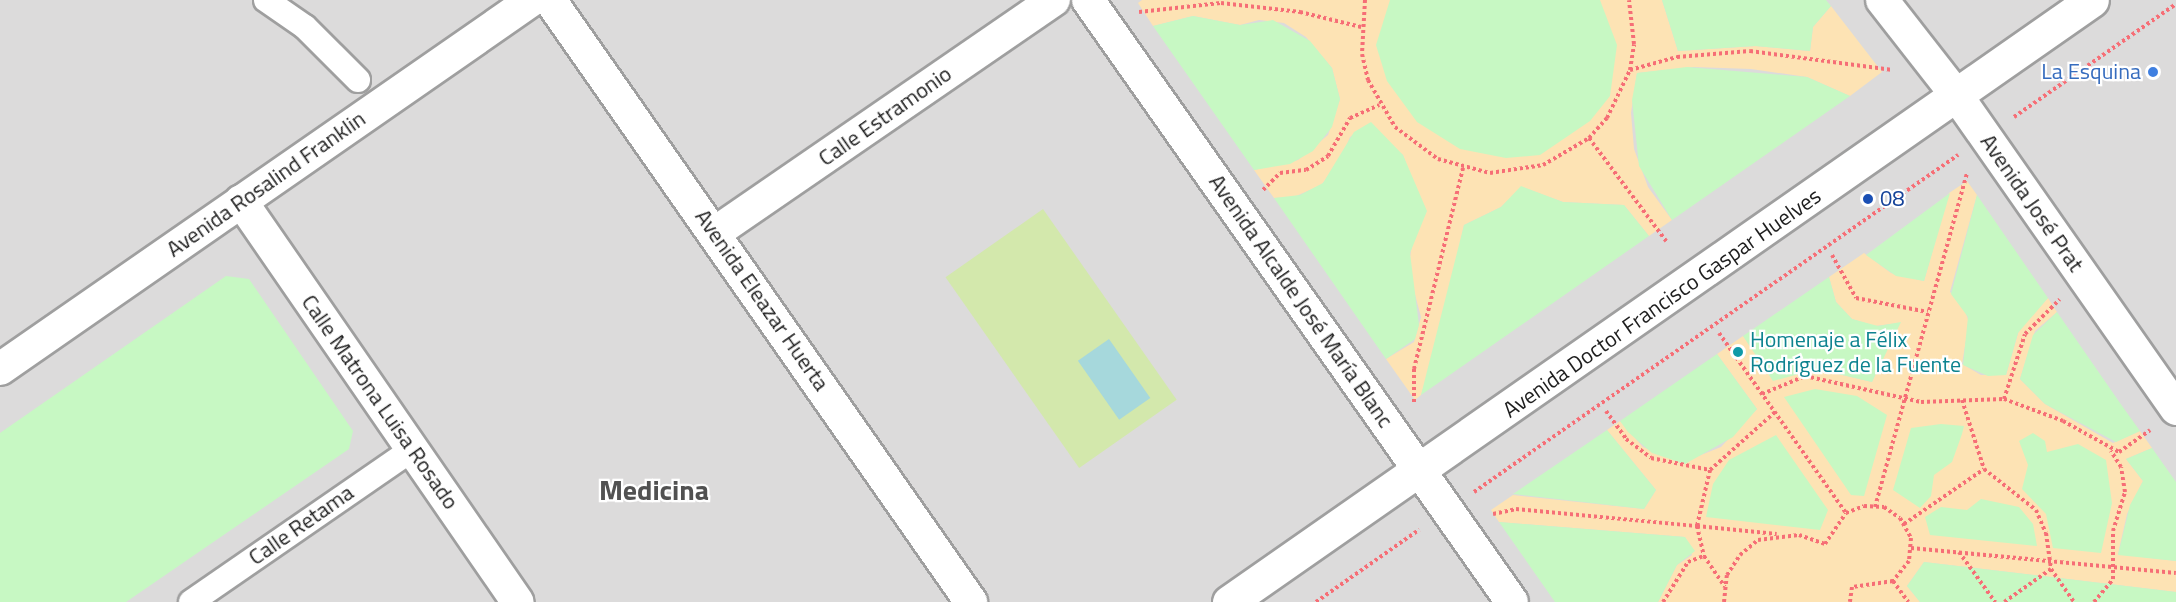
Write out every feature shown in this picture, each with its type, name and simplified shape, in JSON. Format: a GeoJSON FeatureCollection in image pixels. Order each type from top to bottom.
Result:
{"type":"FeatureCollection","features":[{"type":"Feature","properties":{"kind":"street"},"geometry":{"type":"LineString","coordinates":[[266,0],[305,27],[358,80]]}},
{"type":"Feature","properties":{"kind":"street","name":"Avenida Rosalind Franklin"},"geometry":{"type":"LineString","coordinates":[[0,369],[532,0]]}},
{"type":"Feature","properties":{"kind":"street","name":"Avenida Eleazar Huerta"},"geometry":{"type":"LineString","coordinates":[[550,0],[716,232],[971,602]]}},
{"type":"Feature","properties":{"kind":"street","name":"Calle Estramonio"},"geometry":{"type":"LineString","coordinates":[[716,232],[1054,0]]}},
{"type":"Feature","properties":{"kind":"street","name":"Avenida Alcalde José María Blanc"},"geometry":{"type":"LineString","coordinates":[[1088,0],[1512,602]]}},
{"type":"Feature","properties":{"kind":"street","name":"Avenida José Prat"},"geometry":{"type":"LineString","coordinates":[[1882,0],[1957,96],[2166,415]]}},
{"type":"Feature","properties":{"kind":"street","name":"Avenida Doctor Francisco Gaspar Huelves"},"geometry":{"type":"LineString","coordinates":[[1229,602],[1420,472],[2092,0]]}},
{"type":"Feature","properties":{"kind":"street","name":"Calle Matrona Luisa Rosado"},"geometry":{"type":"LineString","coordinates":[[241,201],[518,602]]}},
{"type":"Feature","properties":{"kind":"street","name":"Calle Retama"},"geometry":{"type":"LineString","coordinates":[[190,602],[413,449]]}},
{"type":"Feature","properties":{"kind":"path"},"geometry":{"type":"LineString","coordinates":[[1365,0],[1361,27],[1364,63],[1379,105],[1415,145],[1463,168],[1526,169],[1567,154],[1589,138],[1621,95],[1630,70],[1634,44],[1629,0]]}},
{"type":"Feature","properties":{"kind":"path"},"geometry":{"type":"LineString","coordinates":[[1134,13],[1221,3],[1300,12],[1361,27]]}},
{"type":"Feature","properties":{"kind":"path"},"geometry":{"type":"LineString","coordinates":[[2002,125],[2176,3]]}},
{"type":"Feature","properties":{"kind":"path"},"geometry":{"type":"LineString","coordinates":[[1630,70],[1677,57],[1750,51],[1897,71]]}},
{"type":"Feature","properties":{"kind":"path"},"geometry":{"type":"LineString","coordinates":[[1254,199],[1280,173],[1306,170],[1328,156],[1350,118],[1379,105]]}},
{"type":"Feature","properties":{"kind":"path"},"geometry":{"type":"LineString","coordinates":[[1589,138],[1666,241]]}},
{"type":"Feature","properties":{"kind":"path"},"geometry":{"type":"LineString","coordinates":[[1470,495],[1965,150]]}},
{"type":"Feature","properties":{"kind":"path"},"geometry":{"type":"LineString","coordinates":[[1414,409],[1414,369],[1463,168]]}},
{"type":"Feature","properties":{"kind":"path"},"geometry":{"type":"LineString","coordinates":[[1875,507],[1968,168]]}},
{"type":"Feature","properties":{"kind":"path"},"geometry":{"type":"LineString","coordinates":[[1832,255],[1856,298],[1928,312]]}},
{"type":"Feature","properties":{"kind":"path"},"geometry":{"type":"LineString","coordinates":[[2004,399],[2025,334],[2068,293]]}},
{"type":"Feature","properties":{"kind":"path"},"geometry":{"type":"LineString","coordinates":[[1719,333],[1846,513]]}},
{"type":"Feature","properties":{"kind":"path"},"geometry":{"type":"LineString","coordinates":[[1762,394],[1805,376],[1906,394],[1922,402],[2004,399],[2063,421],[2111,451],[2121,467],[2125,492],[2113,531],[2113,579],[2094,602]]}},
{"type":"Feature","properties":{"kind":"path"},"geometry":{"type":"LineString","coordinates":[[1962,400],[1984,469],[2036,510],[2046,533],[2046,561],[2074,602]]}},
{"type":"Feature","properties":{"kind":"path"},"geometry":{"type":"LineString","coordinates":[[1606,411],[1626,439],[1651,458],[1710,470]]}},
{"type":"Feature","properties":{"kind":"path"},"geometry":{"type":"LineString","coordinates":[[1725,587],[1704,556],[1697,525],[1710,470],[1775,412]]}},
{"type":"Feature","properties":{"kind":"path"},"geometry":{"type":"LineString","coordinates":[[2111,451],[2135,445],[2166,415]]}},
{"type":"Feature","properties":{"kind":"path"},"geometry":{"type":"LineString","coordinates":[[1904,524],[1984,469]]}},
{"type":"Feature","properties":{"kind":"path"},"geometry":{"type":"LineString","coordinates":[[1480,516],[1516,509],[1778,534],[1825,544],[1846,513],[1875,507],[1904,524],[1911,548],[1909,561],[1893,581],[1852,587],[1850,602]]}},
{"type":"Feature","properties":{"kind":"path"},"geometry":{"type":"LineString","coordinates":[[1316,602],[1425,526]]}},
{"type":"Feature","properties":{"kind":"path"},"geometry":{"type":"LineString","coordinates":[[1724,602],[1725,587],[1740,555],[1778,534]]}},
{"type":"Feature","properties":{"kind":"path"},"geometry":{"type":"LineString","coordinates":[[1911,548],[2176,573]]}},
{"type":"Feature","properties":{"kind":"path"},"geometry":{"type":"LineString","coordinates":[[1959,552],[1995,602]]}},
{"type":"Feature","properties":{"kind":"path"},"geometry":{"type":"LineString","coordinates":[[1663,602],[1688,562],[1704,556]]}},
{"type":"Feature","properties":{"kind":"path"},"geometry":{"type":"LineString","coordinates":[[2004,602],[2051,569]]}},
{"type":"Feature","properties":{"kind":"path"},"geometry":{"type":"LineString","coordinates":[[1893,581],[1908,602]]}},
{"type":"Feature","properties":{"kind":"shaded area"},"geometry":{"type":"Polygon","coordinates":[[[0,0],[2176,0],[2176,602],[0,602],[0,0]]]}},
{"type":"Feature","properties":{"kind":"green space"},"geometry":{"type":"Polygon","coordinates":[[[1390,0],[1600,0],[1617,45],[1610,96],[1590,121],[1540,155],[1506,158],[1460,149],[1417,122],[1387,81],[1376,45],[1390,0]]]}},
{"type":"Feature","properties":{"kind":"green space"},"geometry":{"type":"Polygon","coordinates":[[[1662,0],[1826,0],[1831,6],[1813,27],[1810,51],[1755,46],[1678,51],[1662,0]]]}},
{"type":"Feature","properties":{"kind":"green space"},"geometry":{"type":"Polygon","coordinates":[[[1193,16],[1240,25],[1273,20],[1310,41],[1332,68],[1340,99],[1332,127],[1313,151],[1290,164],[1254,170],[1153,26],[1193,16]]]}},
{"type":"Feature","properties":{"kind":"green space"},"geometry":{"type":"Polygon","coordinates":[[[1687,67],[1807,77],[1850,96],[1672,220],[1639,166],[1632,100],[1637,73],[1687,67]]]}},
{"type":"Feature","properties":{"kind":"green space"},"geometry":{"type":"Polygon","coordinates":[[[1371,122],[1403,155],[1427,211],[1410,253],[1419,325],[1415,339],[1386,359],[1274,198],[1300,195],[1323,183],[1354,132],[1371,122]]]}},
{"type":"Feature","properties":{"kind":"green space"},"geometry":{"type":"Polygon","coordinates":[[[1521,186],[1563,202],[1624,205],[1649,236],[1421,395],[1464,225],[1501,207],[1521,186]]]}},
{"type":"Feature","properties":{"kind":"green space"},"geometry":{"type":"Polygon","coordinates":[[[1950,193],[1924,281],[1896,276],[1866,255],[1950,193]]]}},
{"type":"Feature","properties":{"kind":"green space"},"geometry":{"type":"Polygon","coordinates":[[[1977,195],[2048,298],[2018,333],[2006,375],[1988,376],[1963,365],[1968,317],[1951,294],[1977,195]]]}},
{"type":"Feature","properties":{"kind":"green space"},"geometry":{"type":"Polygon","coordinates":[[[1043,209],[1177,400],[1079,468],[946,277],[1043,209]]]}},
{"type":"Feature","properties":{"kind":"green space"},"geometry":{"type":"Polygon","coordinates":[[[226,276],[249,279],[353,431],[349,449],[126,602],[0,602],[0,433],[226,276]]]}},
{"type":"Feature","properties":{"kind":"green space"},"geometry":{"type":"Polygon","coordinates":[[[1829,277],[1836,302],[1852,319],[1878,326],[1901,322],[1872,382],[1817,369],[1773,381],[1743,336],[1829,277]]]}},
{"type":"Feature","properties":{"kind":"green space"},"geometry":{"type":"Polygon","coordinates":[[[2057,312],[2140,431],[2116,442],[2045,404],[2020,379],[2033,335],[2057,312]]]}},
{"type":"Feature","properties":{"kind":"green space"},"geometry":{"type":"Polygon","coordinates":[[[1717,354],[1757,409],[1733,437],[1685,464],[1652,453],[1628,432],[1620,421],[1717,354]]]}},
{"type":"Feature","properties":{"kind":"green space"},"geometry":{"type":"Polygon","coordinates":[[[1815,389],[1857,396],[1887,415],[1864,496],[1851,495],[1784,397],[1815,389]]]}},
{"type":"Feature","properties":{"kind":"green space"},"geometry":{"type":"Polygon","coordinates":[[[1941,424],[1964,426],[1952,462],[1934,475],[1931,496],[1920,508],[1893,490],[1911,428],[1941,424]]]}},
{"type":"Feature","properties":{"kind":"green space"},"geometry":{"type":"Polygon","coordinates":[[[1607,430],[1656,490],[1644,509],[1513,494],[1607,430]]]}},
{"type":"Feature","properties":{"kind":"green space"},"geometry":{"type":"Polygon","coordinates":[[[2033,433],[2045,441],[2047,452],[2078,444],[2106,460],[2112,503],[2101,553],[2053,548],[2046,514],[2022,489],[2028,465],[2019,441],[2033,433]]]}},
{"type":"Feature","properties":{"kind":"green space"},"geometry":{"type":"Polygon","coordinates":[[[1776,435],[1828,510],[1820,530],[1706,517],[1713,484],[1729,460],[1776,435]]]}},
{"type":"Feature","properties":{"kind":"green space"},"geometry":{"type":"Polygon","coordinates":[[[2152,448],[2176,482],[2176,561],[2118,555],[2130,505],[2143,481],[2126,459],[2152,448]]]}},
{"type":"Feature","properties":{"kind":"green space"},"geometry":{"type":"Polygon","coordinates":[[[1981,499],[2019,507],[2033,524],[2037,546],[1930,535],[1925,517],[1941,507],[1967,510],[1981,499]]]}},
{"type":"Feature","properties":{"kind":"green space"},"geometry":{"type":"Polygon","coordinates":[[[1499,522],[1685,537],[1695,551],[1677,565],[1658,602],[1555,602],[1499,522]]]}},
{"type":"Feature","properties":{"kind":"green space"},"geometry":{"type":"Polygon","coordinates":[[[1924,562],[2176,592],[2176,602],[1920,602],[1907,586],[1924,562]]]}},
{"type":"Feature","properties":{"kind":"sand"},"geometry":{"type":"Polygon","coordinates":[[[1142,0],[1662,0],[1678,51],[1756,46],[1810,51],[1813,27],[1831,6],[1882,72],[1850,96],[1807,77],[1751,69],[1694,67],[1637,73],[1631,113],[1634,149],[1648,187],[1672,220],[1649,236],[1624,205],[1563,202],[1522,187],[1501,207],[1464,225],[1442,328],[1421,395],[1415,400],[1386,359],[1414,342],[1421,317],[1408,268],[1420,201],[1403,155],[1367,125],[1350,137],[1339,164],[1321,185],[1294,197],[1274,198],[1254,170],[1298,160],[1328,135],[1340,99],[1332,68],[1306,37],[1284,23],[1259,20],[1240,25],[1193,16],[1153,26],[1138,3],[1142,0]]]}},
{"type":"Feature","properties":{"kind":"sand"},"geometry":{"type":"Polygon","coordinates":[[[1967,181],[1977,195],[1950,292],[1962,303],[1969,322],[1962,364],[1981,375],[2006,375],[2019,330],[2048,298],[2057,312],[2035,331],[2020,379],[2045,404],[2113,443],[2140,431],[2152,448],[2126,459],[2143,481],[2127,514],[2118,554],[2176,561],[2176,592],[1924,562],[1907,586],[1920,602],[1658,602],[1677,565],[1692,555],[1685,537],[1499,522],[1491,510],[1513,495],[1644,509],[1656,490],[1607,430],[1620,421],[1643,447],[1681,463],[1721,447],[1757,409],[1717,354],[1743,336],[1773,380],[1817,369],[1872,382],[1899,323],[1875,326],[1852,319],[1836,302],[1829,277],[1864,253],[1891,273],[1924,281],[1949,193],[1967,181]]]}},
{"type":"Feature","properties":{"kind":"water"},"geometry":{"type":"Polygon","coordinates":[[[1109,339],[1150,398],[1119,420],[1078,361],[1109,339]]]}},
{"type":"Feature","properties":{"kind":"place","name":"La Esquina"},"geometry":{"type":"Point","coordinates":[2153,72]}},
{"type":"Feature","properties":{"kind":"place","name":"08"},"geometry":{"type":"Point","coordinates":[1868,199]}},
{"type":"Feature","properties":{"kind":"place","name":"Homenaje a Félix Rodríguez de la Fuente"},"geometry":{"type":"Point","coordinates":[1738,352]}},
{"type":"Feature","properties":{"kind":"district","name":"Medicina"},"geometry":{"type":"Point","coordinates":[654,490]}}]}
